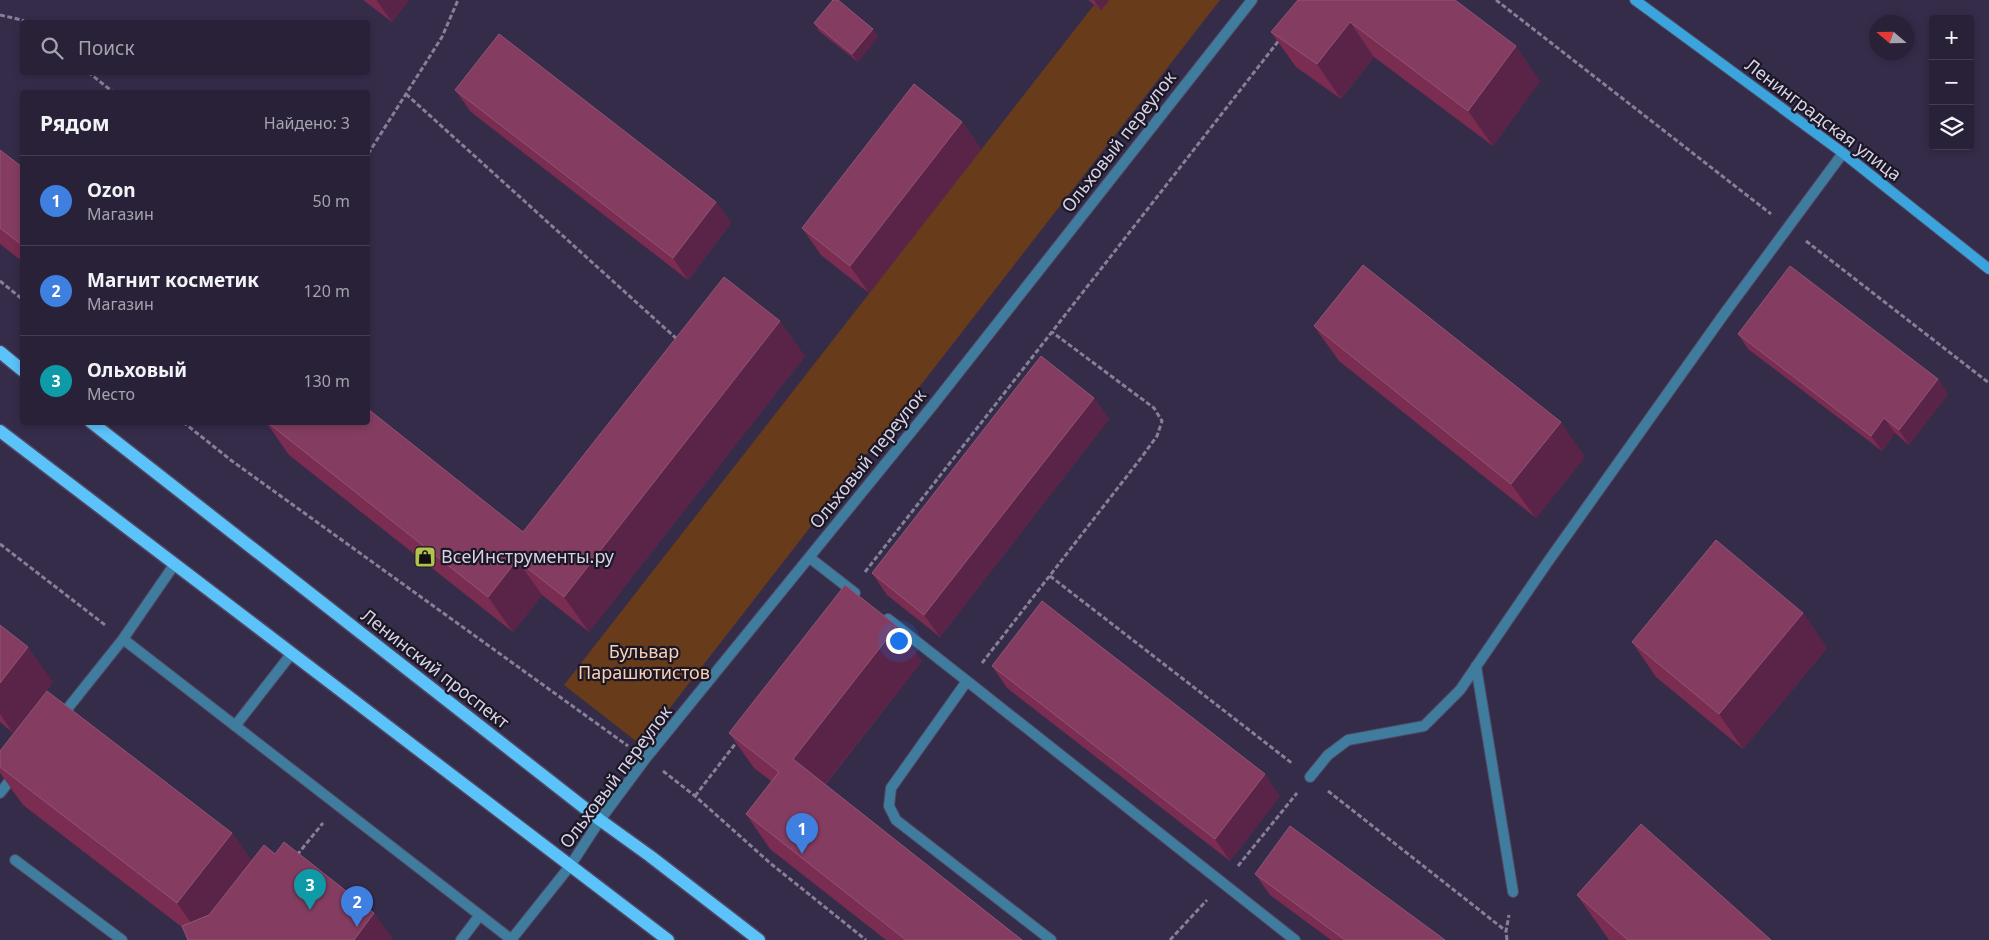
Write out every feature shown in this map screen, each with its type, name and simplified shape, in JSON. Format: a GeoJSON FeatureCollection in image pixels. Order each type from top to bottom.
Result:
{"type":"FeatureCollection","features":[{"type":"Feature","properties":{"kind":"main road","name":"Ленинградская улица"},"geometry":{"type":"LineString","coordinates":[[1635,0],[1843,153],[1989,269]]}},
{"type":"Feature","properties":{"kind":"main road"},"geometry":{"type":"LineString","coordinates":[[0,352],[20,368]]}},
{"type":"Feature","properties":{"kind":"main road","name":"Ленинский проспект"},"geometry":{"type":"LineString","coordinates":[[95,425],[600,820],[759,940]]}},
{"type":"Feature","properties":{"kind":"main road"},"geometry":{"type":"LineString","coordinates":[[0,431],[668,940]]}},
{"type":"Feature","properties":{"kind":"street","name":"Ольховый переулок"},"geometry":{"type":"LineString","coordinates":[[511,940],[570,866],[600,820],[646,758],[939,397],[1252,0]]}},
{"type":"Feature","properties":{"kind":"street"},"geometry":{"type":"LineString","coordinates":[[1310,777],[1328,755],[1348,740],[1424,726],[1460,690],[1547,563],[1843,153]]}},
{"type":"Feature","properties":{"kind":"street"},"geometry":{"type":"LineString","coordinates":[[810,558],[866,602]]}},
{"type":"Feature","properties":{"kind":"street"},"geometry":{"type":"LineString","coordinates":[[53,726],[123,639],[174,565]]}},
{"type":"Feature","properties":{"kind":"street"},"geometry":{"type":"LineString","coordinates":[[882,614],[1295,940]]}},
{"type":"Feature","properties":{"kind":"street"},"geometry":{"type":"LineString","coordinates":[[123,639],[511,940]]}},
{"type":"Feature","properties":{"kind":"street"},"geometry":{"type":"LineString","coordinates":[[235,726],[292,653]]}},
{"type":"Feature","properties":{"kind":"street"},"geometry":{"type":"LineString","coordinates":[[1476,666],[1513,892]]}},
{"type":"Feature","properties":{"kind":"street"},"geometry":{"type":"LineString","coordinates":[[967,681],[891,788],[890,806],[896,820],[1051,940]]}},
{"type":"Feature","properties":{"kind":"street"},"geometry":{"type":"LineString","coordinates":[[0,793],[24,762]]}},
{"type":"Feature","properties":{"kind":"street"},"geometry":{"type":"LineString","coordinates":[[15,860],[122,940]]}},
{"type":"Feature","properties":{"kind":"street"},"geometry":{"type":"LineString","coordinates":[[460,940],[480,915]]}},
{"type":"Feature","properties":{"kind":"path"},"geometry":{"type":"LineString","coordinates":[[370,151],[442,37],[458,0]]}},
{"type":"Feature","properties":{"kind":"path"},"geometry":{"type":"LineString","coordinates":[[1496,0],[1989,383]]}},
{"type":"Feature","properties":{"kind":"path"},"geometry":{"type":"LineString","coordinates":[[0,15],[22,20]]}},
{"type":"Feature","properties":{"kind":"path"},"geometry":{"type":"LineString","coordinates":[[851,590],[1282,37]]}},
{"type":"Feature","properties":{"kind":"path"},"geometry":{"type":"LineString","coordinates":[[92,75],[110,90]]}},
{"type":"Feature","properties":{"kind":"path"},"geometry":{"type":"LineString","coordinates":[[406,94],[679,341]]}},
{"type":"Feature","properties":{"kind":"path"},"geometry":{"type":"LineString","coordinates":[[0,281],[20,297]]}},
{"type":"Feature","properties":{"kind":"path"},"geometry":{"type":"LineString","coordinates":[[967,681],[1141,458],[1157,436],[1162,421],[1154,408],[1052,332]]}},
{"type":"Feature","properties":{"kind":"path"},"geometry":{"type":"LineString","coordinates":[[187,425],[232,461],[367,559],[606,732],[646,758],[695,796],[770,863],[866,940]]}},
{"type":"Feature","properties":{"kind":"path"},"geometry":{"type":"LineString","coordinates":[[0,544],[123,639]]}},
{"type":"Feature","properties":{"kind":"path"},"geometry":{"type":"LineString","coordinates":[[1050,576],[1506,931]]}},
{"type":"Feature","properties":{"kind":"path"},"geometry":{"type":"LineString","coordinates":[[695,796],[743,733]]}},
{"type":"Feature","properties":{"kind":"path"},"geometry":{"type":"LineString","coordinates":[[1170,940],[1223,884],[1310,777]]}},
{"type":"Feature","properties":{"kind":"path"},"geometry":{"type":"LineString","coordinates":[[295,858],[338,806]]}},
{"type":"Feature","properties":{"kind":"green space","name":"Бульвар Парашютистов"},"geometry":{"type":"Polygon","coordinates":[[[1109,0],[1220,0],[641,745],[564,685],[1094,5],[1101,10],[1109,0]]]}},
{"type":"Feature","properties":{"kind":"building"},"geometry":{"type":"Polygon","coordinates":[[[833,0],[838,0],[873,29],[852,54],[814,23],[833,0]]]}},
{"type":"Feature","properties":{"kind":"building"},"geometry":{"type":"Polygon","coordinates":[[[1298,0],[1455,0],[1516,46],[1468,111],[1350,22],[1317,64],[1271,32],[1298,0]]]}},
{"type":"Feature","properties":{"kind":"building"},"geometry":{"type":"Polygon","coordinates":[[[499,34],[716,202],[673,258],[455,90],[499,34]]]}},
{"type":"Feature","properties":{"kind":"building"},"geometry":{"type":"Polygon","coordinates":[[[914,84],[962,122],[850,266],[802,228],[914,84]]]}},
{"type":"Feature","properties":{"kind":"building"},"geometry":{"type":"Polygon","coordinates":[[[0,150],[20,165],[20,243],[0,228],[0,150]]]}},
{"type":"Feature","properties":{"kind":"building"},"geometry":{"type":"Polygon","coordinates":[[[1363,265],[1561,422],[1511,484],[1314,326],[1363,265]]]}},
{"type":"Feature","properties":{"kind":"building"},"geometry":{"type":"Polygon","coordinates":[[[1790,266],[1938,379],[1899,430],[1884,418],[1871,436],[1738,334],[1790,266]]]}},
{"type":"Feature","properties":{"kind":"building"},"geometry":{"type":"Polygon","coordinates":[[[724,277],[780,321],[564,597],[517,560],[488,597],[271,425],[370,425],[370,411],[523,532],[724,277]]]}},
{"type":"Feature","properties":{"kind":"building"},"geometry":{"type":"Polygon","coordinates":[[[1041,356],[1094,398],[924,615],[872,573],[1041,356]]]}},
{"type":"Feature","properties":{"kind":"building"},"geometry":{"type":"Polygon","coordinates":[[[1716,540],[1803,613],[1719,714],[1632,642],[1716,540]]]}},
{"type":"Feature","properties":{"kind":"building"},"geometry":{"type":"Polygon","coordinates":[[[845,585],[897,626],[793,759],[1022,940],[906,940],[746,814],[779,772],[729,733],[845,585]]]}},
{"type":"Feature","properties":{"kind":"building"},"geometry":{"type":"Polygon","coordinates":[[[1042,601],[1265,774],[1215,839],[992,666],[1042,601]]]}},
{"type":"Feature","properties":{"kind":"building"},"geometry":{"type":"Polygon","coordinates":[[[0,625],[28,647],[0,683],[0,625]]]}},
{"type":"Feature","properties":{"kind":"building"},"geometry":{"type":"Polygon","coordinates":[[[47,691],[232,833],[177,903],[0,767],[0,751],[47,691]]]}},
{"type":"Feature","properties":{"kind":"building"},"geometry":{"type":"Polygon","coordinates":[[[1641,824],[1771,940],[1628,940],[1577,895],[1641,824]]]}},
{"type":"Feature","properties":{"kind":"building"},"geometry":{"type":"Polygon","coordinates":[[[1290,826],[1445,940],[1345,940],[1255,874],[1290,826]]]}},
{"type":"Feature","properties":{"kind":"building"},"geometry":{"type":"Polygon","coordinates":[[[284,842],[374,913],[354,940],[188,940],[182,926],[209,915],[264,845],[275,854],[284,842]]]}},
{"type":"Feature","properties":{"kind":"place","name":"ВсеИнструменты.ру"},"geometry":{"type":"Point","coordinates":[425,557]}},
{"type":"Feature","properties":{"kind":"place","name":"Ozon"},"geometry":{"type":"Point","coordinates":[802,854]}},
{"type":"Feature","properties":{"kind":"place","name":"Ольховый"},"geometry":{"type":"Point","coordinates":[310,910]}},
{"type":"Feature","properties":{"kind":"place","name":"Магнит косметик"},"geometry":{"type":"Point","coordinates":[357,927]}}]}
